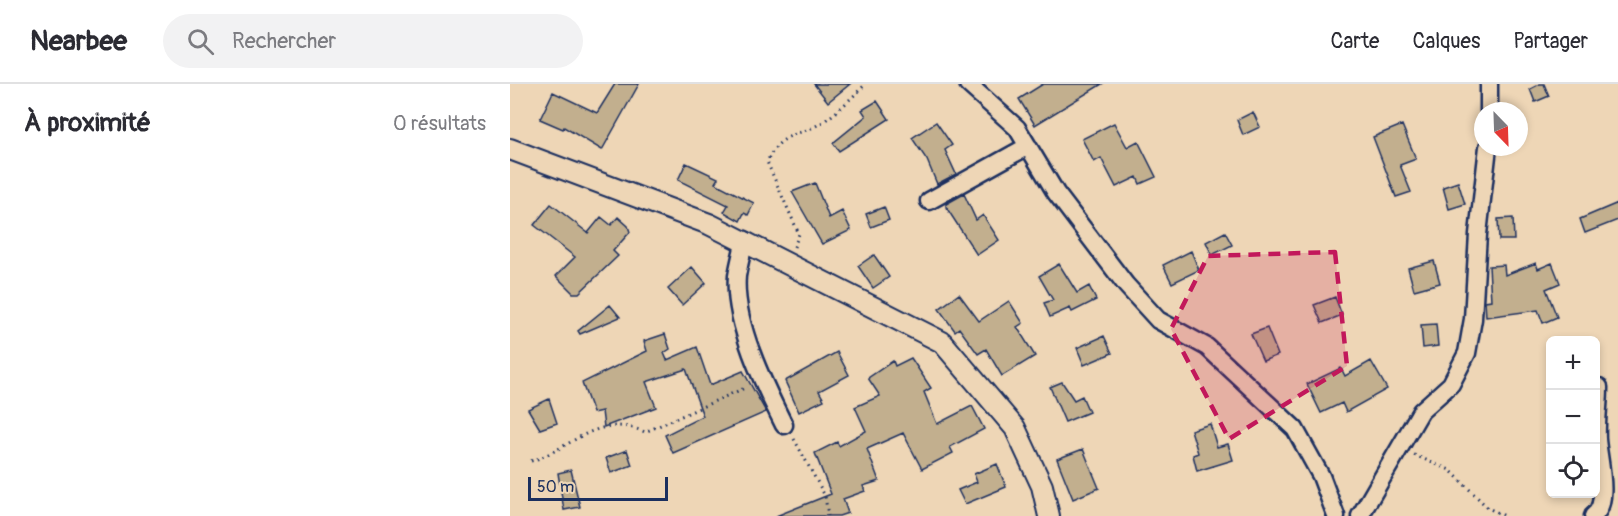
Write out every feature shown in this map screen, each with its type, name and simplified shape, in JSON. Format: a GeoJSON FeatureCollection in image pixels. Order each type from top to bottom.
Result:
{"type":"FeatureCollection","features":[{"type":"Feature","properties":{"kind":"street"},"geometry":{"type":"LineString","coordinates":[[968,84],[1017,128],[1056,193],[1126,285],[1158,320],[1207,347],[1295,429],[1321,476],[1336,516]]}},
{"type":"Feature","properties":{"kind":"street"},"geometry":{"type":"LineString","coordinates":[[1489,102],[1490,84]]}},
{"type":"Feature","properties":{"kind":"street"},"geometry":{"type":"LineString","coordinates":[[929,201],[1028,146]]}},
{"type":"Feature","properties":{"kind":"street"},"geometry":{"type":"LineString","coordinates":[[510,149],[709,224],[745,240],[942,342],[1015,428],[1042,486],[1049,516]]}},
{"type":"Feature","properties":{"kind":"street"},"geometry":{"type":"LineString","coordinates":[[1360,516],[1421,411],[1451,384],[1467,354],[1473,319],[1478,234],[1487,156]]}},
{"type":"Feature","properties":{"kind":"street"},"geometry":{"type":"LineString","coordinates":[[745,240],[737,278],[739,307],[762,380],[784,425]]}},
{"type":"Feature","properties":{"kind":"street"},"geometry":{"type":"LineString","coordinates":[[1593,516],[1597,513],[1603,493],[1597,438],[1599,390]]}},
{"type":"Feature","properties":{"kind":"path"},"geometry":{"type":"LineString","coordinates":[[787,263],[799,234],[767,162],[774,146],[784,138],[825,121],[866,84]]}},
{"type":"Feature","properties":{"kind":"path"},"geometry":{"type":"LineString","coordinates":[[531,461],[547,456],[585,432],[621,424],[645,432],[762,380]]}},
{"type":"Feature","properties":{"kind":"path"},"geometry":{"type":"LineString","coordinates":[[784,425],[825,496],[828,516]]}},
{"type":"Feature","properties":{"kind":"path"},"geometry":{"type":"LineString","coordinates":[[1399,450],[1450,470],[1488,508],[1505,516]]}},
{"type":"Feature","properties":{"kind":"highlighted area"},"geometry":{"type":"Polygon","coordinates":[[[1335,252],[1347,366],[1229,439],[1171,329],[1208,256],[1335,252]]]}},
{"type":"Feature","properties":{"kind":"building"},"geometry":{"type":"Polygon","coordinates":[[[615,84],[639,84],[602,150],[564,127],[563,129],[540,119],[553,92],[597,113],[615,84]]]}},
{"type":"Feature","properties":{"kind":"building"},"geometry":{"type":"Polygon","coordinates":[[[814,84],[850,84],[828,102],[814,84]]]}},
{"type":"Feature","properties":{"kind":"building"},"geometry":{"type":"Polygon","coordinates":[[[1043,84],[1102,84],[1035,125],[1019,99],[1043,84]]]}},
{"type":"Feature","properties":{"kind":"building"},"geometry":{"type":"Polygon","coordinates":[[[1544,84],[1549,96],[1535,102],[1530,89],[1544,84]]]}},
{"type":"Feature","properties":{"kind":"building"},"geometry":{"type":"Polygon","coordinates":[[[877,101],[889,119],[839,151],[833,143],[866,116],[862,110],[877,101]]]}},
{"type":"Feature","properties":{"kind":"building"},"geometry":{"type":"Polygon","coordinates":[[[1253,112],[1260,127],[1243,135],[1237,120],[1253,112]]]}},
{"type":"Feature","properties":{"kind":"building"},"geometry":{"type":"Polygon","coordinates":[[[936,122],[952,145],[945,150],[956,174],[937,184],[927,160],[912,138],[936,122]]]}},
{"type":"Feature","properties":{"kind":"building"},"geometry":{"type":"Polygon","coordinates":[[[1114,123],[1127,147],[1138,141],[1156,177],[1140,184],[1137,177],[1116,187],[1101,158],[1094,162],[1082,139],[1114,123]]]}},
{"type":"Feature","properties":{"kind":"building"},"geometry":{"type":"Polygon","coordinates":[[[1402,125],[1416,159],[1400,165],[1411,192],[1396,197],[1373,137],[1402,125]]]}},
{"type":"Feature","properties":{"kind":"building"},"geometry":{"type":"Polygon","coordinates":[[[686,163],[718,178],[715,183],[754,203],[748,215],[744,213],[740,221],[724,212],[728,205],[678,180],[686,163]]]}},
{"type":"Feature","properties":{"kind":"building"},"geometry":{"type":"Polygon","coordinates":[[[1458,182],[1465,204],[1449,209],[1443,187],[1458,182]]]}},
{"type":"Feature","properties":{"kind":"building"},"geometry":{"type":"Polygon","coordinates":[[[815,183],[829,218],[842,211],[851,230],[822,244],[792,192],[815,183]]]}},
{"type":"Feature","properties":{"kind":"building"},"geometry":{"type":"Polygon","coordinates":[[[964,194],[976,220],[983,215],[999,240],[977,255],[946,207],[946,204],[964,194]]]}},
{"type":"Feature","properties":{"kind":"building"},"geometry":{"type":"Polygon","coordinates":[[[1618,203],[1618,220],[1585,233],[1580,219],[1618,203]]]}},
{"type":"Feature","properties":{"kind":"building"},"geometry":{"type":"Polygon","coordinates":[[[551,204],[588,233],[601,217],[611,225],[618,217],[628,226],[630,232],[613,251],[618,256],[579,293],[573,293],[556,276],[575,257],[534,225],[551,204]]]}},
{"type":"Feature","properties":{"kind":"building"},"geometry":{"type":"Polygon","coordinates":[[[884,207],[889,220],[871,227],[866,214],[884,207]]]}},
{"type":"Feature","properties":{"kind":"building"},"geometry":{"type":"Polygon","coordinates":[[[1513,218],[1514,240],[1499,240],[1498,219],[1513,218]]]}},
{"type":"Feature","properties":{"kind":"building"},"geometry":{"type":"Polygon","coordinates":[[[1225,232],[1232,245],[1212,255],[1206,242],[1225,232]]]}},
{"type":"Feature","properties":{"kind":"building"},"geometry":{"type":"Polygon","coordinates":[[[1191,251],[1199,270],[1172,283],[1163,265],[1191,251]]]}},
{"type":"Feature","properties":{"kind":"building"},"geometry":{"type":"Polygon","coordinates":[[[874,255],[889,277],[873,288],[858,266],[874,255]]]}},
{"type":"Feature","properties":{"kind":"building"},"geometry":{"type":"Polygon","coordinates":[[[1434,261],[1440,283],[1414,290],[1408,268],[1434,261]]]}},
{"type":"Feature","properties":{"kind":"building"},"geometry":{"type":"Polygon","coordinates":[[[1536,263],[1538,269],[1552,263],[1560,283],[1546,289],[1557,317],[1543,323],[1538,310],[1486,317],[1485,301],[1491,300],[1489,266],[1504,265],[1505,275],[1536,263]]]}},
{"type":"Feature","properties":{"kind":"building"},"geometry":{"type":"Polygon","coordinates":[[[1059,264],[1077,293],[1089,286],[1096,300],[1072,312],[1070,308],[1050,317],[1044,303],[1053,300],[1039,276],[1059,264]]]}},
{"type":"Feature","properties":{"kind":"building"},"geometry":{"type":"Polygon","coordinates":[[[692,267],[706,283],[682,305],[668,289],[692,267]]]}},
{"type":"Feature","properties":{"kind":"building"},"geometry":{"type":"Polygon","coordinates":[[[959,294],[979,321],[1009,301],[1023,323],[1017,327],[1035,356],[1002,376],[986,349],[978,354],[959,328],[955,331],[939,309],[959,294]]]}},
{"type":"Feature","properties":{"kind":"building"},"geometry":{"type":"Polygon","coordinates":[[[1335,297],[1342,315],[1322,323],[1314,305],[1335,297]]]}},
{"type":"Feature","properties":{"kind":"building"},"geometry":{"type":"Polygon","coordinates":[[[610,305],[620,317],[580,334],[578,331],[610,305]]]}},
{"type":"Feature","properties":{"kind":"building"},"geometry":{"type":"Polygon","coordinates":[[[1436,324],[1438,346],[1423,348],[1421,325],[1436,324]]]}},
{"type":"Feature","properties":{"kind":"building"},"geometry":{"type":"Polygon","coordinates":[[[1267,328],[1278,355],[1263,361],[1251,334],[1267,328]]]}},
{"type":"Feature","properties":{"kind":"building"},"geometry":{"type":"Polygon","coordinates":[[[665,334],[670,349],[664,353],[667,360],[697,347],[710,385],[743,371],[766,412],[673,453],[665,435],[703,416],[686,369],[646,382],[656,407],[604,427],[602,411],[593,413],[582,383],[647,351],[644,341],[665,334]]]}},
{"type":"Feature","properties":{"kind":"building"},"geometry":{"type":"Polygon","coordinates":[[[1104,336],[1112,353],[1084,365],[1077,348],[1104,336]]]}},
{"type":"Feature","properties":{"kind":"building"},"geometry":{"type":"Polygon","coordinates":[[[837,352],[849,375],[819,391],[824,400],[799,412],[785,381],[837,352]]]}},
{"type":"Feature","properties":{"kind":"building"},"geometry":{"type":"Polygon","coordinates":[[[911,358],[931,388],[924,392],[937,424],[972,406],[984,429],[950,447],[953,453],[922,469],[903,433],[867,449],[879,481],[863,486],[865,491],[843,499],[848,513],[839,516],[776,516],[831,494],[815,453],[837,442],[839,446],[866,431],[855,407],[880,396],[868,378],[893,361],[895,366],[911,358]]]}},
{"type":"Feature","properties":{"kind":"building"},"geometry":{"type":"Polygon","coordinates":[[[1371,361],[1387,389],[1346,412],[1342,403],[1321,413],[1307,384],[1341,368],[1345,376],[1371,361]]]}},
{"type":"Feature","properties":{"kind":"building"},"geometry":{"type":"Polygon","coordinates":[[[1062,382],[1074,400],[1082,396],[1089,412],[1065,422],[1050,387],[1062,382]]]}},
{"type":"Feature","properties":{"kind":"building"},"geometry":{"type":"Polygon","coordinates":[[[549,399],[557,423],[540,429],[528,409],[549,399]]]}},
{"type":"Feature","properties":{"kind":"building"},"geometry":{"type":"Polygon","coordinates":[[[1210,424],[1217,447],[1228,444],[1233,460],[1197,471],[1193,455],[1198,453],[1191,430],[1210,424]]]}},
{"type":"Feature","properties":{"kind":"building"},"geometry":{"type":"Polygon","coordinates":[[[1083,449],[1099,488],[1073,499],[1057,459],[1083,449]]]}},
{"type":"Feature","properties":{"kind":"building"},"geometry":{"type":"Polygon","coordinates":[[[627,450],[632,465],[611,473],[606,458],[627,450]]]}},
{"type":"Feature","properties":{"kind":"building"},"geometry":{"type":"Polygon","coordinates":[[[997,464],[1006,487],[965,504],[958,490],[977,482],[974,474],[997,464]]]}},
{"type":"Feature","properties":{"kind":"building"},"geometry":{"type":"Polygon","coordinates":[[[571,470],[580,507],[564,510],[558,473],[571,470]]]}}]}
